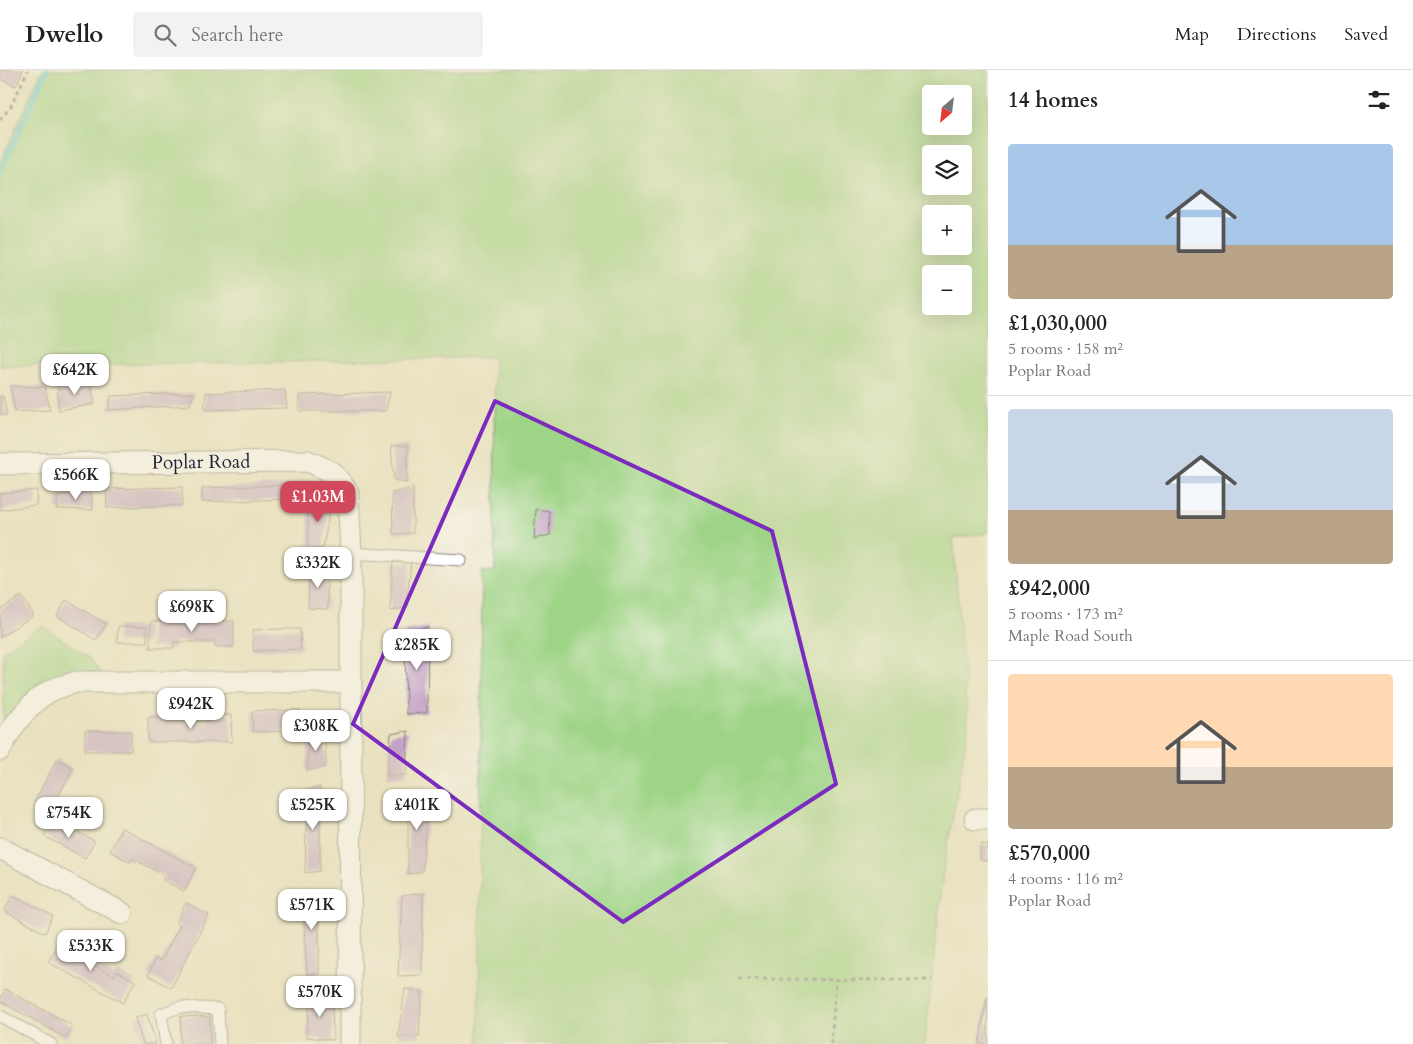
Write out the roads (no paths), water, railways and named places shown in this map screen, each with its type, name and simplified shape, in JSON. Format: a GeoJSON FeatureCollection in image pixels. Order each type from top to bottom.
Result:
{"type":"FeatureCollection","features":[{"type":"Feature","properties":{"kind":"street","name":"Poplar Road"},"geometry":{"type":"LineString","coordinates":[[0,464],[308,461],[332,472],[348,492],[351,553],[350,1044]]}},
{"type":"Feature","properties":{"kind":"street"},"geometry":{"type":"LineString","coordinates":[[0,750],[9,734],[28,710],[50,691],[76,682],[351,682]]}},
{"type":"Feature","properties":{"kind":"street"},"geometry":{"type":"LineString","coordinates":[[0,848],[122,913]]}},
{"type":"Feature","properties":{"kind":"lane"},"geometry":{"type":"LineString","coordinates":[[351,553],[462,560]]}},
{"type":"Feature","properties":{"kind":"lane"},"geometry":{"type":"LineString","coordinates":[[166,1044],[161,1014],[180,1007],[218,1009],[220,1044]]}},
{"type":"Feature","properties":{"kind":"lane"},"geometry":{"type":"LineString","coordinates":[[0,1016],[51,1044]]}},
{"type":"Feature","properties":{"kind":"waterway"},"geometry":{"type":"LineString","coordinates":[[0,172],[47,70]]}}]}
